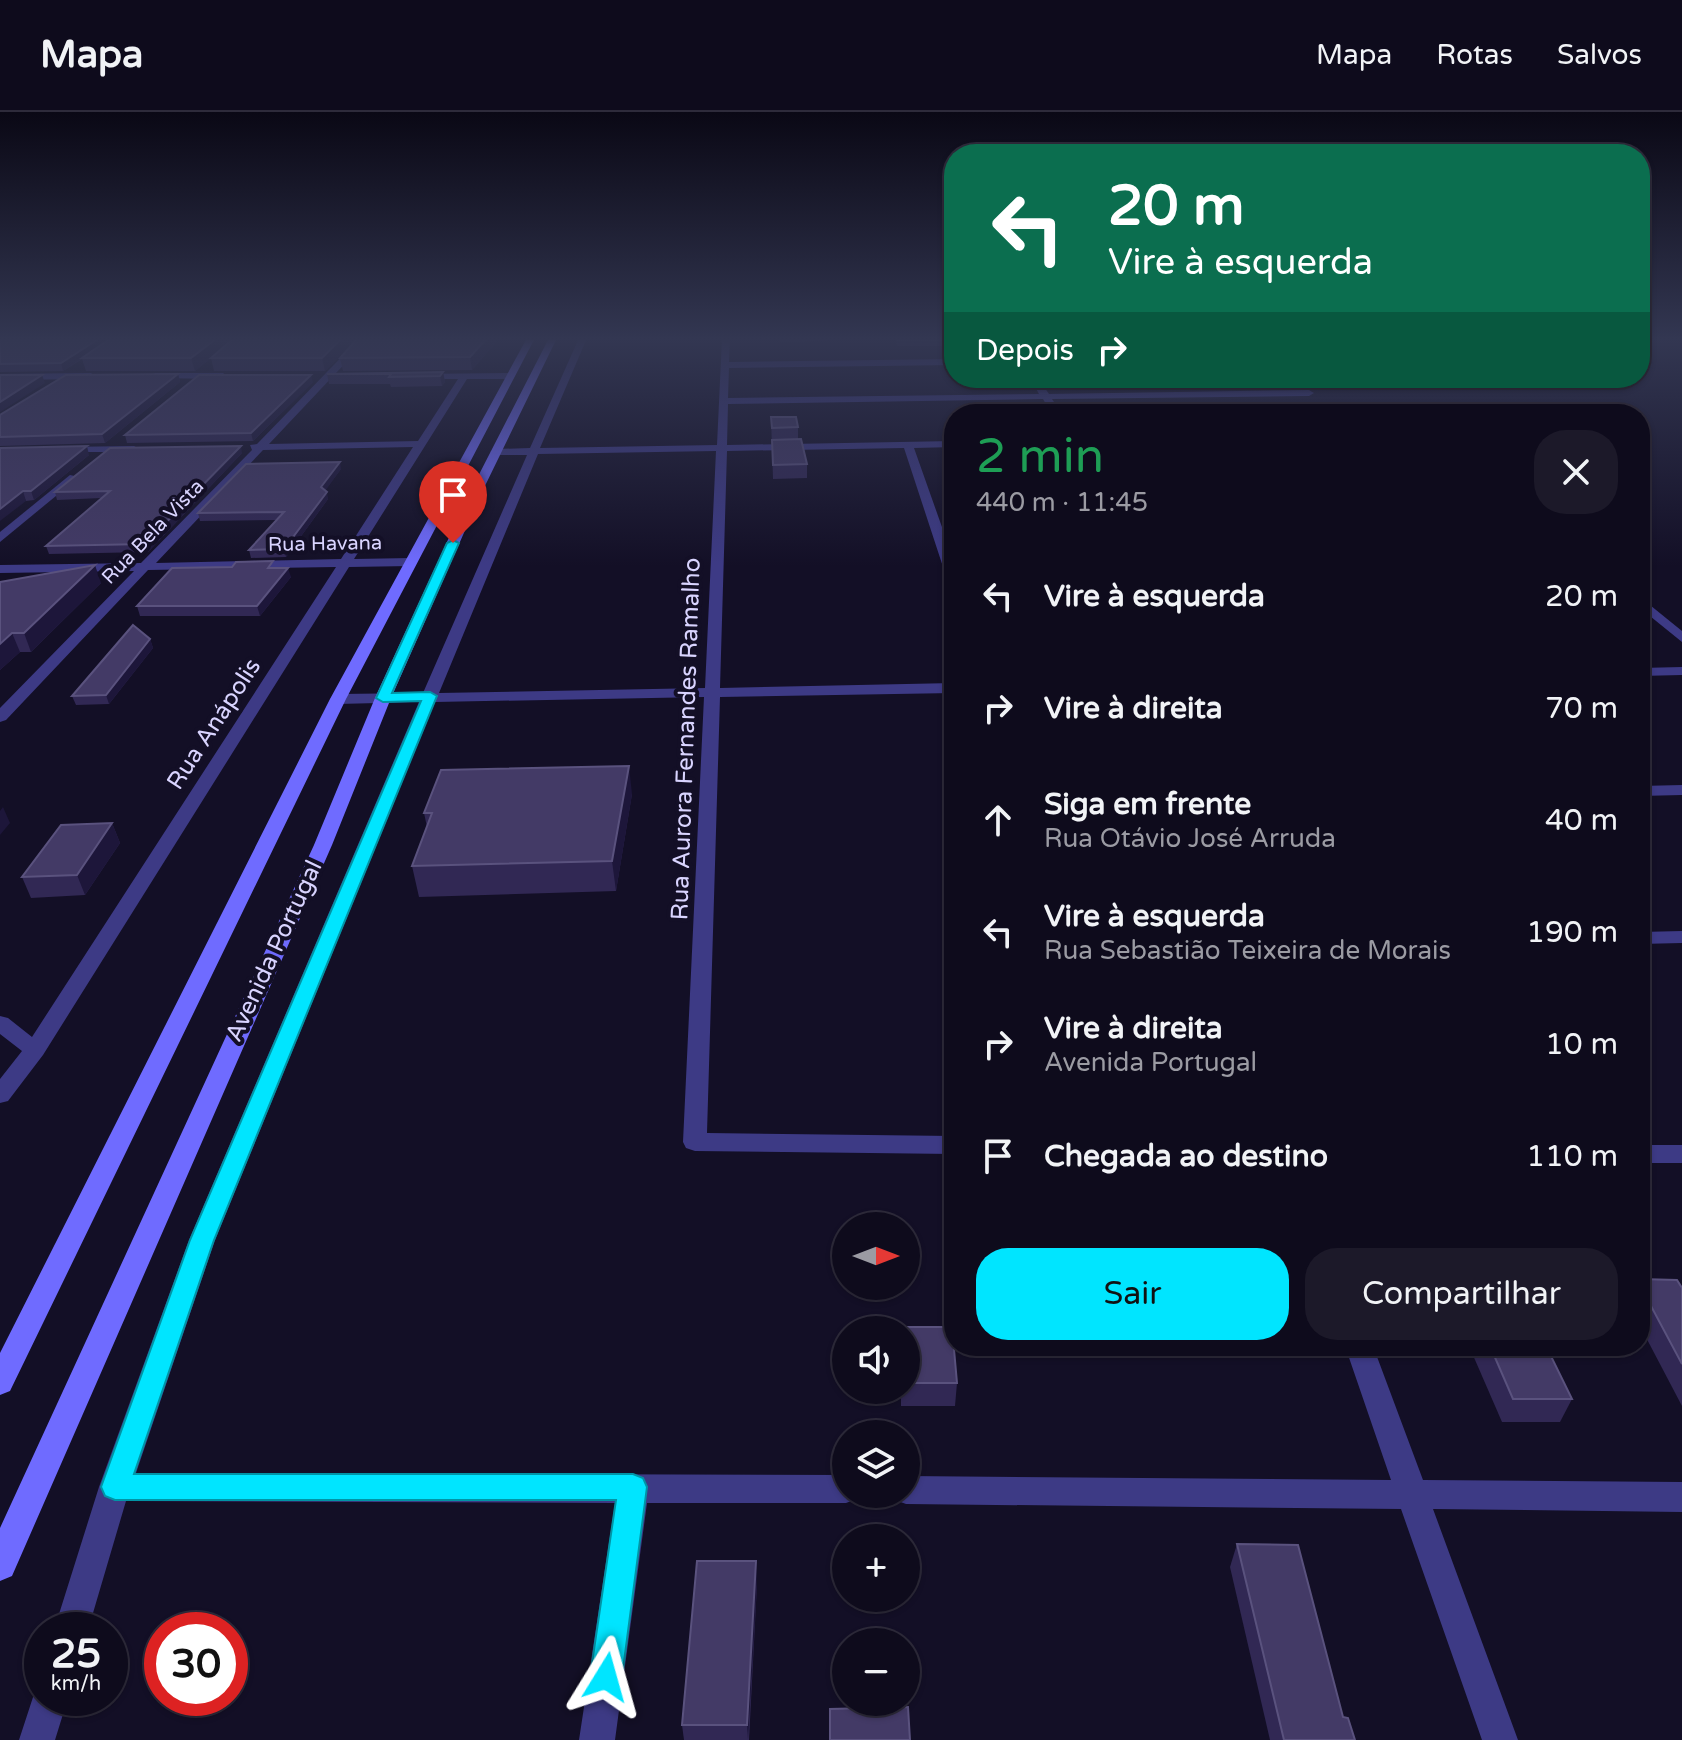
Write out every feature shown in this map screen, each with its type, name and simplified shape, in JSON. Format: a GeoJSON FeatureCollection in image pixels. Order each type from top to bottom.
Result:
{"type":"FeatureCollection","features":[{"type":"Feature","properties":{"kind":"main road"},"geometry":{"type":"LineString","coordinates":[[0,1382],[8,1352],[338,699],[491,414]]}},
{"type":"Feature","properties":{"kind":"main road","name":"Avenida Portugal"},"geometry":{"type":"LineString","coordinates":[[0,1565],[323,845],[383,698],[514,414]]}},
{"type":"Feature","properties":{"kind":"street","name":"Rua Bela Vista"},"geometry":{"type":"LineString","coordinates":[[0,717],[292,414]]}},
{"type":"Feature","properties":{"kind":"street","name":"Rua Anápolis"},"geometry":{"type":"LineString","coordinates":[[0,1095],[35,1050],[441,414]]}},
{"type":"Feature","properties":{"kind":"street"},"geometry":{"type":"LineString","coordinates":[[77,1612],[115,1487],[202,1240],[550,414]]}},
{"type":"Feature","properties":{"kind":"street","name":"Rua Aurora Fernandes Ramalho"},"geometry":{"type":"LineString","coordinates":[[722,414],[695,1142],[944,1145]]}},
{"type":"Feature","properties":{"kind":"street"},"geometry":{"type":"LineString","coordinates":[[97,459],[120,440]]}},
{"type":"Feature","properties":{"kind":"street"},"geometry":{"type":"LineString","coordinates":[[246,447],[422,444]]}},
{"type":"Feature","properties":{"kind":"street"},"geometry":{"type":"LineString","coordinates":[[495,452],[944,444]]}},
{"type":"Feature","properties":{"kind":"street"},"geometry":{"type":"LineString","coordinates":[[908,445],[944,550]]}},
{"type":"Feature","properties":{"kind":"street"},"geometry":{"type":"LineString","coordinates":[[47,450],[139,449]]}},
{"type":"Feature","properties":{"kind":"street"},"geometry":{"type":"LineString","coordinates":[[0,538],[85,469]]}},
{"type":"Feature","properties":{"kind":"street","name":"Rua Havana"},"geometry":{"type":"LineString","coordinates":[[0,569],[411,562]]}},
{"type":"Feature","properties":{"kind":"street"},"geometry":{"type":"LineString","coordinates":[[1650,610],[1682,638]]}},
{"type":"Feature","properties":{"kind":"street"},"geometry":{"type":"LineString","coordinates":[[1650,672],[1682,671]]}},
{"type":"Feature","properties":{"kind":"street"},"geometry":{"type":"LineString","coordinates":[[338,699],[944,688]]}},
{"type":"Feature","properties":{"kind":"street"},"geometry":{"type":"LineString","coordinates":[[1650,791],[1682,790]]}},
{"type":"Feature","properties":{"kind":"street"},"geometry":{"type":"LineString","coordinates":[[1650,938],[1682,937]]}},
{"type":"Feature","properties":{"kind":"street"},"geometry":{"type":"LineString","coordinates":[[0,1023],[35,1050]]}},
{"type":"Feature","properties":{"kind":"street"},"geometry":{"type":"LineString","coordinates":[[1650,1154],[1682,1154]]}},
{"type":"Feature","properties":{"kind":"street"},"geometry":{"type":"LineString","coordinates":[[1363,1356],[1500,1740]]}},
{"type":"Feature","properties":{"kind":"street"},"geometry":{"type":"LineString","coordinates":[[115,1487],[832,1489]]}},
{"type":"Feature","properties":{"kind":"street"},"geometry":{"type":"LineString","coordinates":[[597,1740],[633,1487]]}},
{"type":"Feature","properties":{"kind":"street"},"geometry":{"type":"LineString","coordinates":[[920,1490],[1682,1497]]}},
{"type":"Feature","properties":{"kind":"street"},"geometry":{"type":"LineString","coordinates":[[37,1740],[44,1716]]}},
{"type":"Feature","properties":{"kind":"building"},"geometry":{"type":"Polygon","coordinates":[[[127,414],[102,434],[0,437],[0,415],[127,414]]]}},
{"type":"Feature","properties":{"kind":"building"},"geometry":{"type":"Polygon","coordinates":[[[151,414],[271,414],[251,433],[125,435],[151,414]]]}},
{"type":"Feature","properties":{"kind":"building"},"geometry":{"type":"Polygon","coordinates":[[[771,417],[796,417],[798,427],[772,428],[771,417]]]}},
{"type":"Feature","properties":{"kind":"building"},"geometry":{"type":"Polygon","coordinates":[[[801,439],[807,464],[773,465],[772,440],[801,439]]]}},
{"type":"Feature","properties":{"kind":"building"},"geometry":{"type":"Polygon","coordinates":[[[87,446],[31,491],[23,491],[0,509],[0,448],[87,446]]]}},
{"type":"Feature","properties":{"kind":"building"},"geometry":{"type":"Polygon","coordinates":[[[241,446],[145,544],[46,546],[110,491],[55,492],[110,448],[241,446]]]}},
{"type":"Feature","properties":{"kind":"building"},"geometry":{"type":"Polygon","coordinates":[[[340,462],[321,487],[327,492],[284,549],[249,550],[284,512],[198,513],[246,464],[340,462]]]}},
{"type":"Feature","properties":{"kind":"building"},"geometry":{"type":"Polygon","coordinates":[[[273,561],[268,568],[288,568],[257,606],[137,606],[172,568],[232,567],[236,562],[273,561]]]}},
{"type":"Feature","properties":{"kind":"building"},"geometry":{"type":"Polygon","coordinates":[[[95,565],[24,633],[12,633],[0,644],[0,582],[95,565]]]}},
{"type":"Feature","properties":{"kind":"building"},"geometry":{"type":"Polygon","coordinates":[[[133,625],[150,639],[106,695],[72,696],[133,625]]]}},
{"type":"Feature","properties":{"kind":"building"},"geometry":{"type":"Polygon","coordinates":[[[629,766],[612,861],[412,866],[432,813],[424,813],[441,770],[629,766]]]}},
{"type":"Feature","properties":{"kind":"building"},"geometry":{"type":"Polygon","coordinates":[[[112,823],[77,875],[22,877],[61,825],[112,823]]]}},
{"type":"Feature","properties":{"kind":"building"},"geometry":{"type":"Polygon","coordinates":[[[1650,1279],[1677,1280],[1682,1288],[1682,1364],[1651,1306],[1650,1279]]]}},
{"type":"Feature","properties":{"kind":"building"},"geometry":{"type":"Polygon","coordinates":[[[920,1327],[944,1327],[944,1356],[955,1356],[957,1383],[920,1383],[920,1327]]]}},
{"type":"Feature","properties":{"kind":"building"},"geometry":{"type":"Polygon","coordinates":[[[1494,1356],[1551,1356],[1572,1399],[1513,1399],[1494,1356]]]}},
{"type":"Feature","properties":{"kind":"building"},"geometry":{"type":"Polygon","coordinates":[[[1237,1544],[1298,1545],[1343,1717],[1348,1718],[1355,1740],[1284,1740],[1237,1544]]]}},
{"type":"Feature","properties":{"kind":"building"},"geometry":{"type":"Polygon","coordinates":[[[697,1561],[756,1561],[747,1725],[682,1725],[697,1561]]]}},
{"type":"Feature","properties":{"kind":"building"},"geometry":{"type":"Polygon","coordinates":[[[830,1709],[832,1716],[909,1716],[910,1740],[830,1740],[830,1709]]]}},
{"type":"Feature","properties":{"kind":"route"},"geometry":{"type":"LineString","coordinates":[[453,543],[383,698],[430,696],[202,1240],[115,1487],[633,1487],[606,1677]]}}]}
